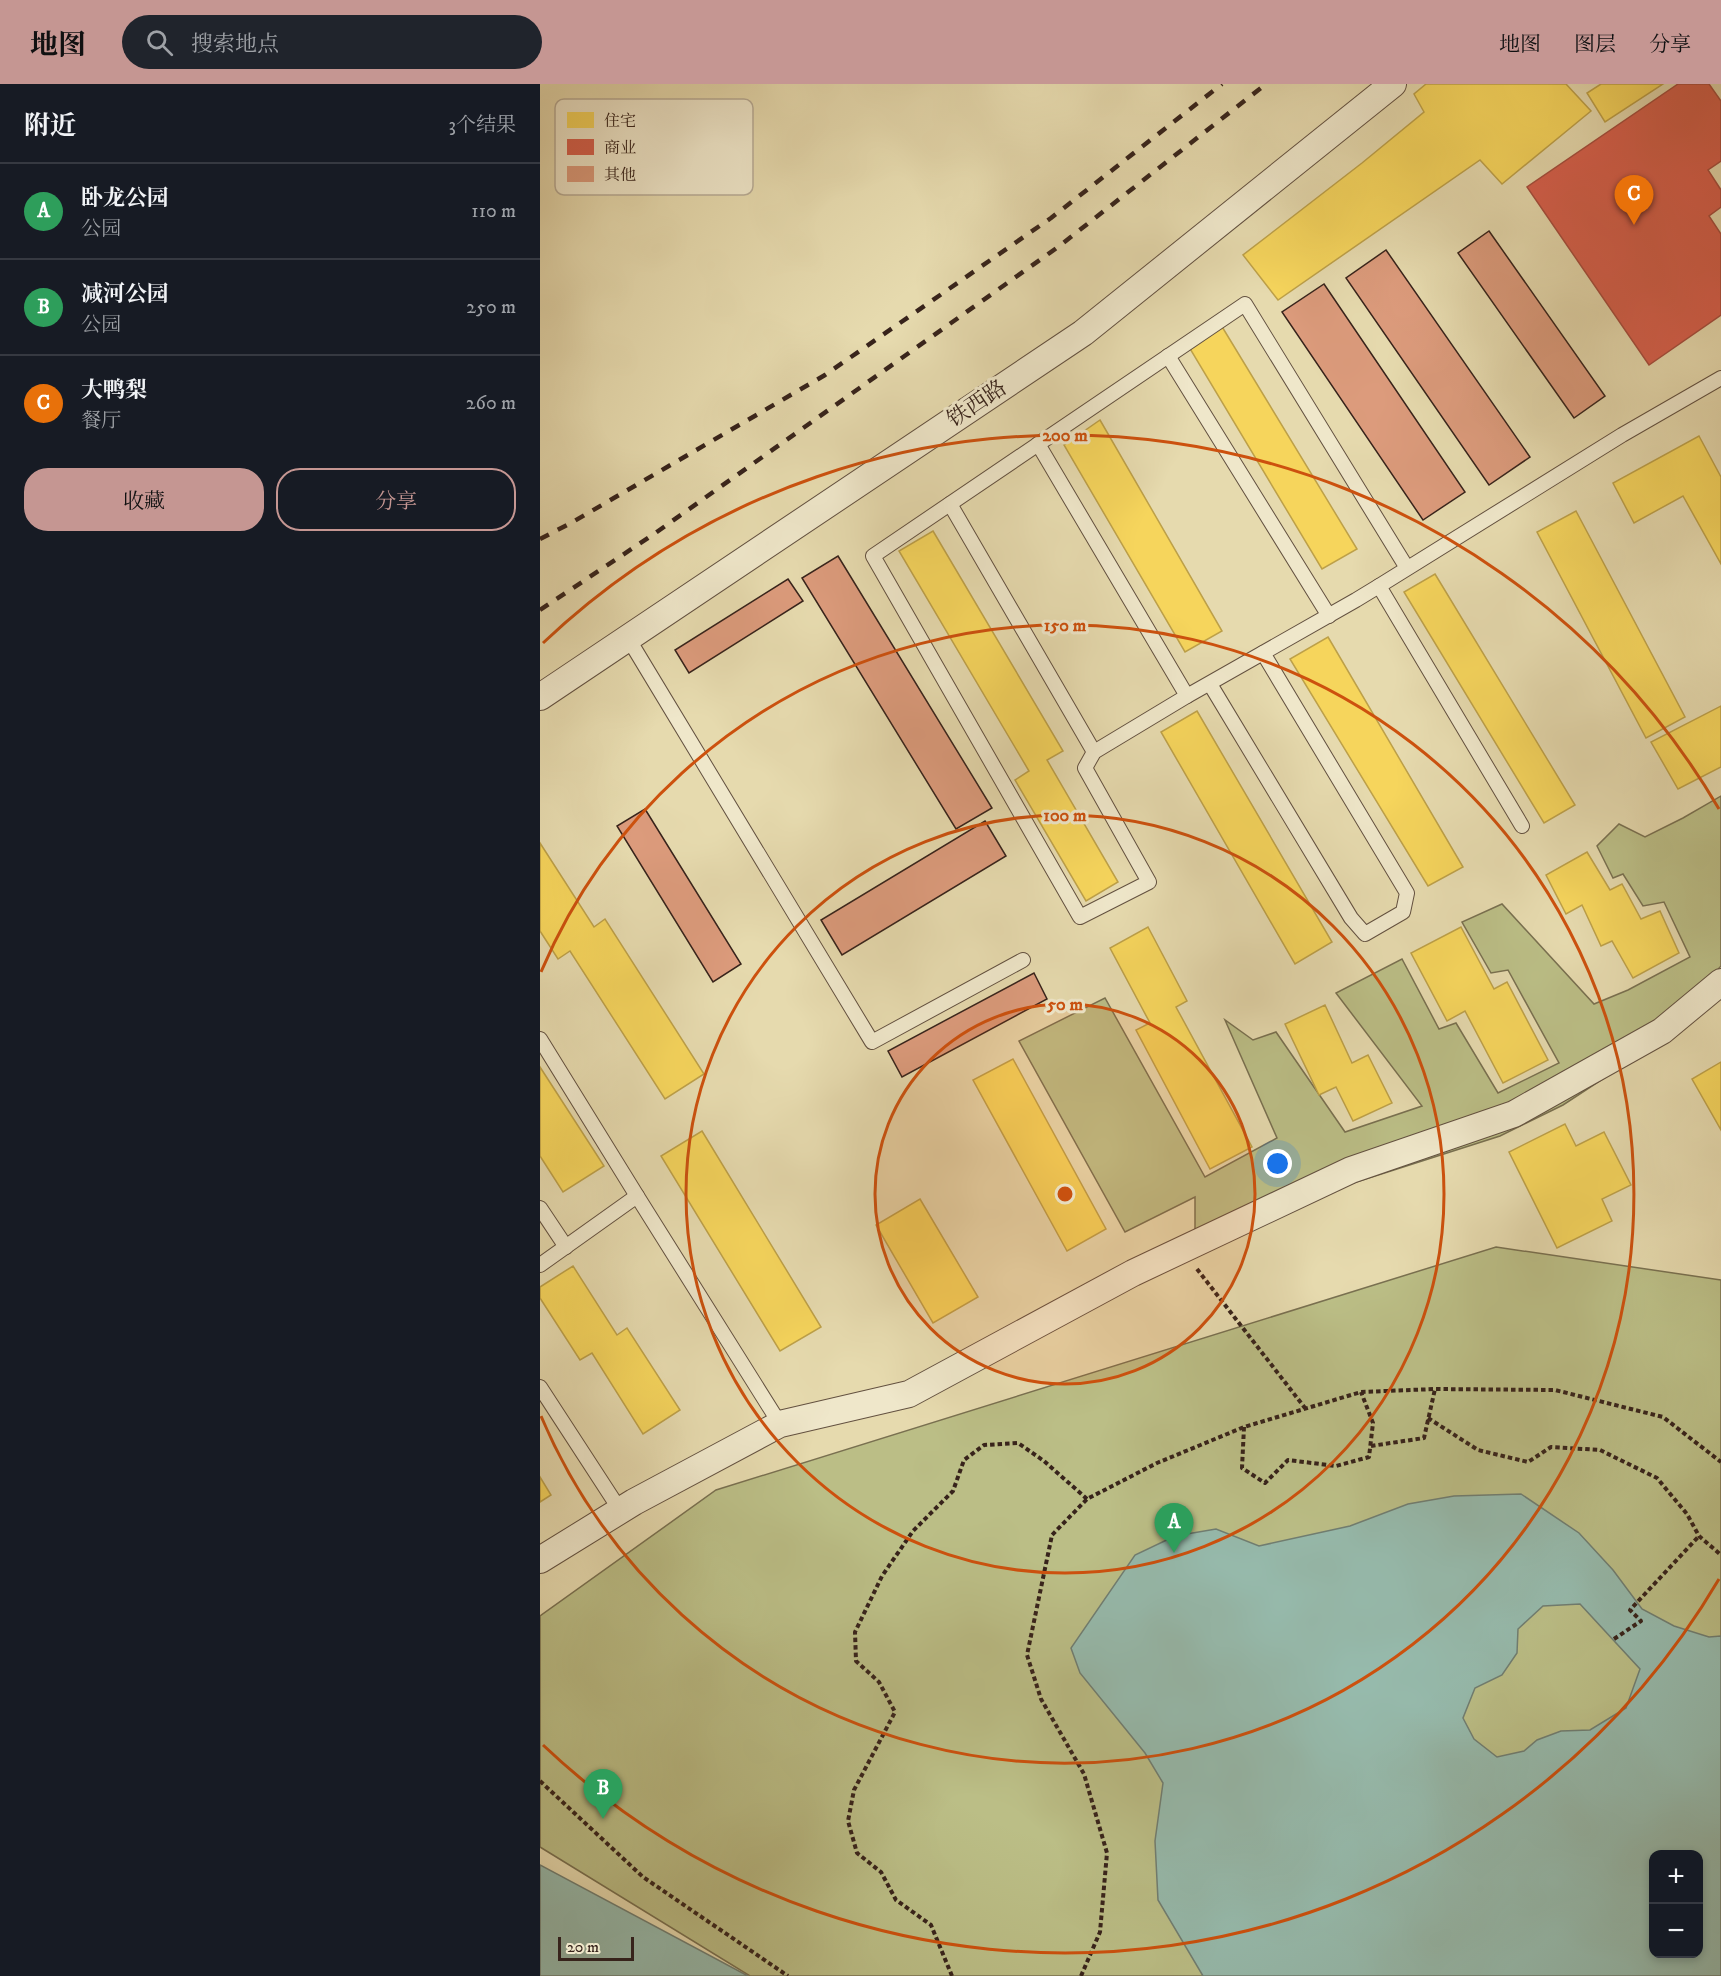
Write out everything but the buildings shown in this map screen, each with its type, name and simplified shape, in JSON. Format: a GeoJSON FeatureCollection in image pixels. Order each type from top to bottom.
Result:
{"type":"FeatureCollection","features":[{"type":"Feature","properties":{"kind":"street","name":"铁西路"},"geometry":{"type":"LineString","coordinates":[[540,697],[1083,333],[1393,84]]}},
{"type":"Feature","properties":{"kind":"street"},"geometry":{"type":"LineString","coordinates":[[540,1560],[620,1510],[780,1424],[909,1394],[1132,1273],[1351,1170],[1514,1114],[1662,1031],[1720,987]]}},
{"type":"Feature","properties":{"kind":"lane"},"geometry":{"type":"LineString","coordinates":[[1407,568],[1245,304],[873,556],[1080,917],[1149,882],[1085,768],[1094,752],[1379,586],[1622,435],[1721,378]]}},
{"type":"Feature","properties":{"kind":"lane"},"geometry":{"type":"LineString","coordinates":[[1168,356],[1329,615]]}},
{"type":"Feature","properties":{"kind":"lane"},"geometry":{"type":"LineString","coordinates":[[1038,444],[1187,696]]}},
{"type":"Feature","properties":{"kind":"lane"},"geometry":{"type":"LineString","coordinates":[[950,504],[1094,752]]}},
{"type":"Feature","properties":{"kind":"lane"},"geometry":{"type":"LineString","coordinates":[[1379,586],[1522,826]]}},
{"type":"Feature","properties":{"kind":"lane"},"geometry":{"type":"LineString","coordinates":[[628,638],[872,1042],[1023,960]]}},
{"type":"Feature","properties":{"kind":"lane"},"geometry":{"type":"LineString","coordinates":[[1210,684],[1351,918],[1365,934],[1403,912],[1407,893],[1263,653]]}},
{"type":"Feature","properties":{"kind":"lane"},"geometry":{"type":"LineString","coordinates":[[540,1039],[780,1424]]}},
{"type":"Feature","properties":{"kind":"lane"},"geometry":{"type":"LineString","coordinates":[[540,1265],[637,1196]]}},
{"type":"Feature","properties":{"kind":"lane"},"geometry":{"type":"LineString","coordinates":[[540,1208],[566,1247]]}},
{"type":"Feature","properties":{"kind":"lane"},"geometry":{"type":"LineString","coordinates":[[540,1387],[620,1510]]}},
{"type":"Feature","properties":{"kind":"path"},"geometry":{"type":"LineString","coordinates":[[1187,1247],[1198,1271],[1305,1408]]}},
{"type":"Feature","properties":{"kind":"path"},"geometry":{"type":"LineString","coordinates":[[1371,1446],[1424,1438],[1435,1389]]}},
{"type":"Feature","properties":{"kind":"path"},"geometry":{"type":"LineString","coordinates":[[1081,1976],[1100,1932],[1107,1853],[1084,1774],[1041,1699],[1027,1655],[1052,1535],[1087,1499],[1157,1463],[1245,1427],[1361,1392],[1435,1389],[1555,1390],[1663,1417],[1721,1462]]}},
{"type":"Feature","properties":{"kind":"path"},"geometry":{"type":"LineString","coordinates":[[1245,1427],[1242,1468],[1264,1483],[1288,1460],[1336,1466],[1370,1457],[1373,1424],[1361,1392]]}},
{"type":"Feature","properties":{"kind":"path"},"geometry":{"type":"LineString","coordinates":[[1428,1418],[1478,1450],[1528,1462],[1551,1447],[1600,1450],[1657,1478],[1688,1514],[1699,1536],[1721,1556]]}},
{"type":"Feature","properties":{"kind":"path"},"geometry":{"type":"LineString","coordinates":[[952,1976],[931,1925],[896,1900],[881,1872],[857,1853],[848,1821],[854,1790],[895,1712],[879,1682],[856,1661],[855,1632],[882,1576],[913,1531],[953,1491],[964,1460],[984,1445],[1018,1443],[1044,1461],[1087,1499]]}},
{"type":"Feature","properties":{"kind":"path"},"geometry":{"type":"LineString","coordinates":[[1614,1639],[1641,1621],[1630,1610],[1699,1536]]}},
{"type":"Feature","properties":{"kind":"path"},"geometry":{"type":"LineString","coordinates":[[540,1781],[643,1877],[788,1976]]}},
{"type":"Feature","properties":{"kind":"green space"},"geometry":{"type":"Polygon","coordinates":[[[1721,796],[1721,966],[1641,1054],[1563,1105],[1500,1136],[1322,1193],[1195,1253],[1195,1197],[1125,1232],[1019,1041],[1105,998],[1205,1177],[1277,1138],[1225,1020],[1253,1040],[1276,1032],[1345,1132],[1422,1106],[1336,993],[1402,959],[1439,1029],[1456,1023],[1498,1093],[1559,1063],[1508,970],[1491,973],[1462,922],[1502,904],[1594,1004],[1628,990],[1690,957],[1664,902],[1643,906],[1623,874],[1613,878],[1597,846],[1619,824],[1645,837],[1721,796]]]}},
{"type":"Feature","properties":{"kind":"green space"},"geometry":{"type":"Polygon","coordinates":[[[1496,1247],[1721,1280],[1721,1976],[750,1976],[540,1847],[540,1616],[716,1490],[1496,1247]]]}},
{"type":"Feature","properties":{"kind":"shaded area"},"geometry":{"type":"Polygon","coordinates":[[[1521,1494],[1579,1533],[1613,1570],[1642,1609],[1674,1626],[1709,1637],[1721,1636],[1721,1976],[1203,1976],[1158,1900],[1155,1841],[1163,1783],[1145,1753],[1080,1673],[1071,1648],[1135,1555],[1175,1536],[1216,1529],[1259,1546],[1350,1526],[1408,1504],[1454,1496],[1521,1494]],[[1580,1604],[1543,1606],[1518,1629],[1517,1653],[1502,1675],[1475,1688],[1463,1718],[1474,1739],[1497,1757],[1524,1751],[1537,1740],[1561,1731],[1590,1730],[1626,1708],[1640,1669],[1580,1604]]]}},
{"type":"Feature","properties":{"kind":"shaded area"},"geometry":{"type":"Polygon","coordinates":[[[540,1865],[748,1976],[540,1976],[540,1865]]]}},
{"type":"Feature","properties":{"kind":"railway"},"geometry":{"type":"LineString","coordinates":[[540,539],[825,375],[1051,218],[1222,84]]}},
{"type":"Feature","properties":{"kind":"railway"},"geometry":{"type":"LineString","coordinates":[[540,610],[654,534],[1058,247],[1266,84]]}},
{"type":"Feature","properties":{"kind":"place","name":"大鸭梨"},"geometry":{"type":"Point","coordinates":[1634,225]}},
{"type":"Feature","properties":{"kind":"place","name":"卧龙公园"},"geometry":{"type":"Point","coordinates":[1174,1553]}},
{"type":"Feature","properties":{"kind":"place","name":"减河公园"},"geometry":{"type":"Point","coordinates":[603,1819]}}]}
